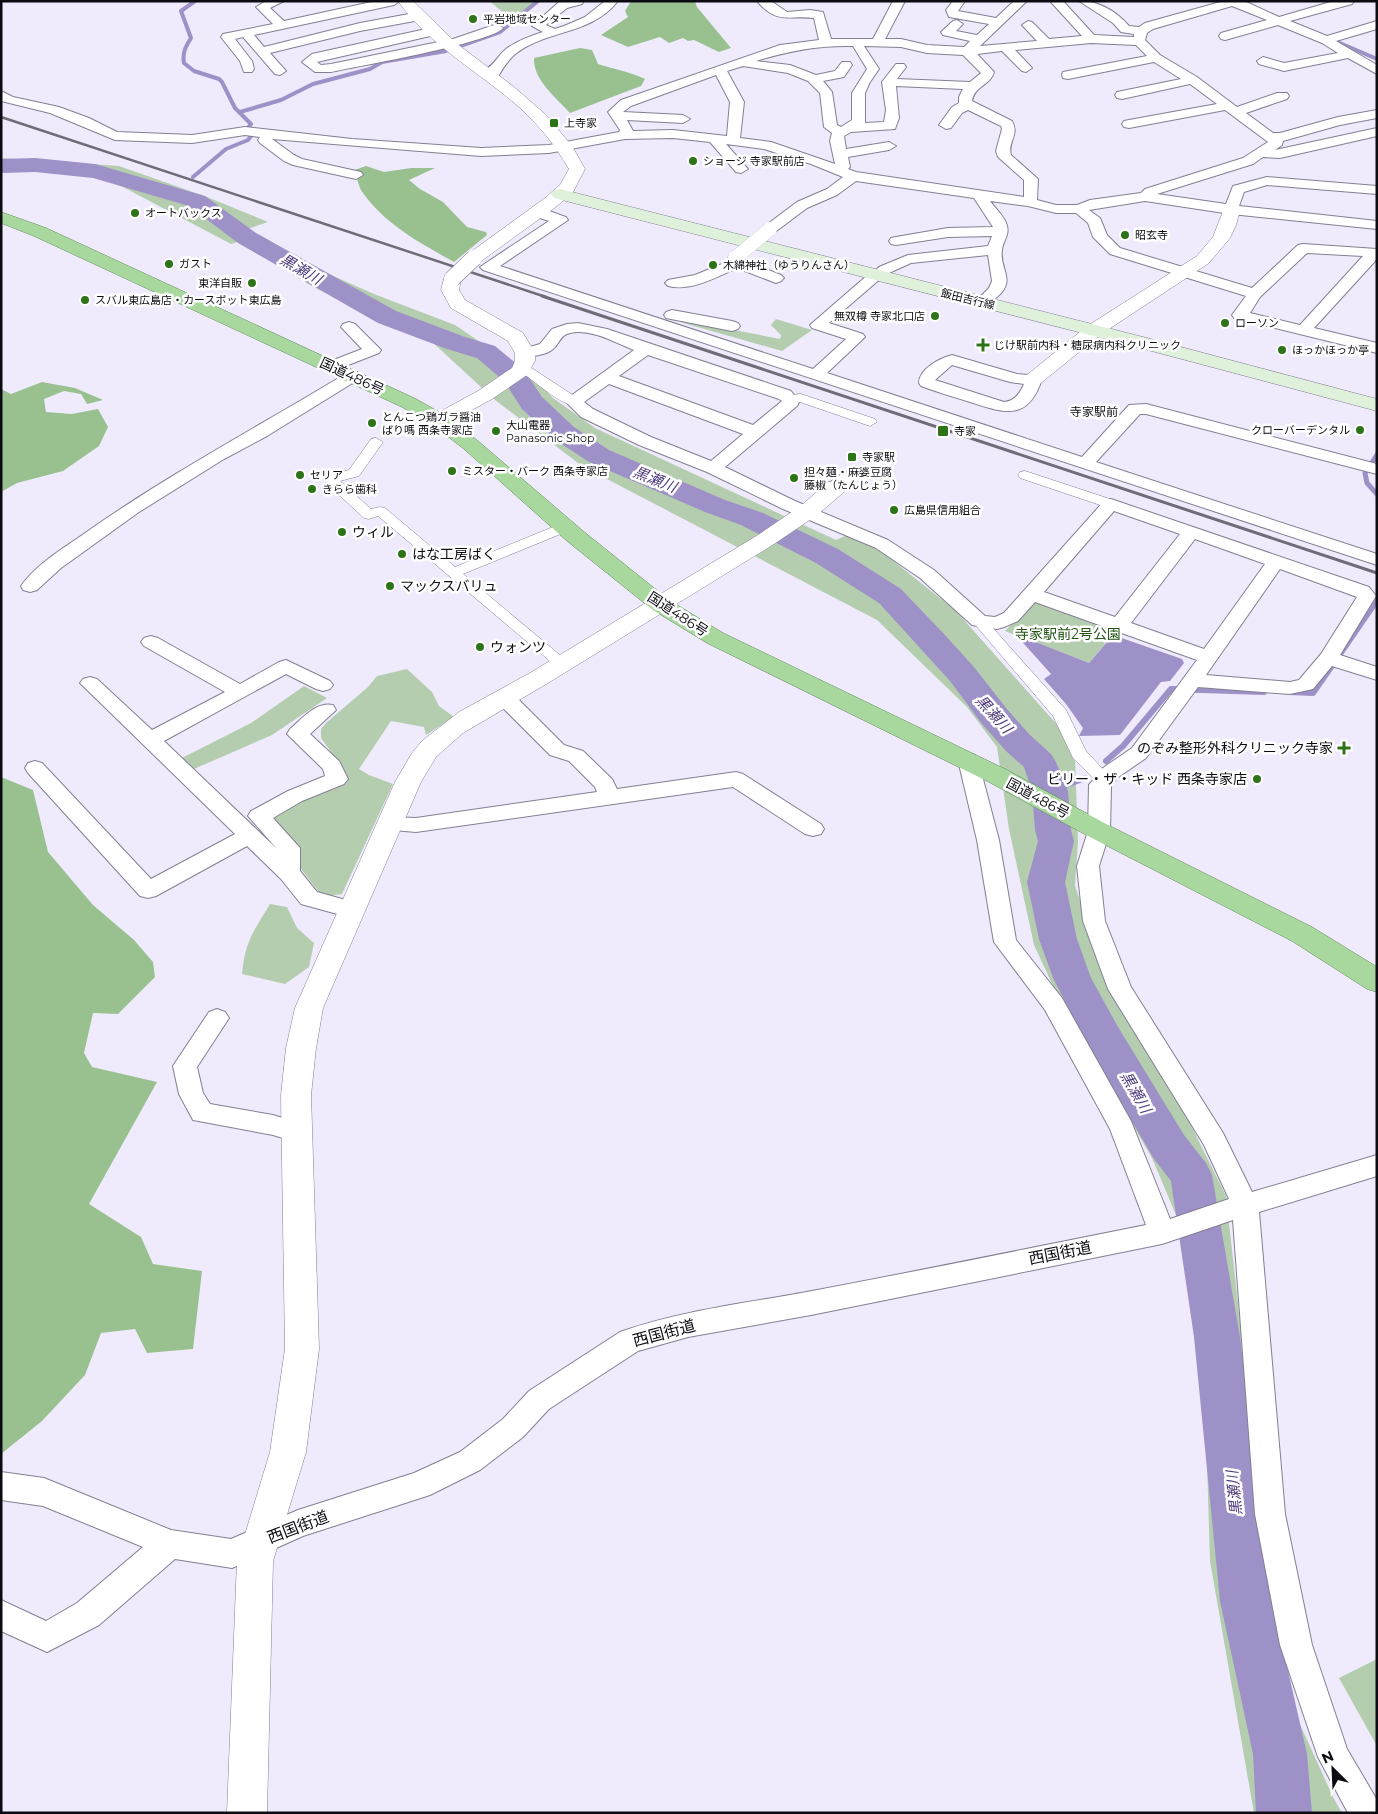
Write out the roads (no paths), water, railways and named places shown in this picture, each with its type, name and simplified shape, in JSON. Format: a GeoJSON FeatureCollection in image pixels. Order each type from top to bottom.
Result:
{"type":"FeatureCollection","features":[{"type":"Feature","properties":{"kind":"highway","name":"国道486号"},"geometry":{"type":"LineString","coordinates":[[1,217],[40,232],[410,403],[439,420],[505,474],[575,536],[661,605],[715,638],[968,760],[1093,827],[1302,934],[1377,981]]}},
{"type":"Feature","properties":{"kind":"main road","name":"飯田吉行線"},"geometry":{"type":"LineString","coordinates":[[563,191],[1099,328],[1377,392]]}},
{"type":"Feature","properties":{"kind":"main road","name":"飯田吉行線"},"geometry":{"type":"LineString","coordinates":[[880,273],[988,297],[1377,405]]}},
{"type":"Feature","properties":{"kind":"street"},"geometry":{"type":"LineString","coordinates":[[278,1],[262,7],[281,25]]}},
{"type":"Feature","properties":{"kind":"street"},"geometry":{"type":"LineString","coordinates":[[248,69],[246,61],[227,37],[394,1]]}},
{"type":"Feature","properties":{"kind":"street"},"geometry":{"type":"LineString","coordinates":[[405,1],[448,43],[532,108],[565,147],[576,169],[563,191],[539,213],[501,237],[474,258],[452,279],[450,290],[458,304],[516,337],[522,364],[558,395],[574,402],[587,413],[645,441],[713,468],[804,514],[882,544],[941,585],[979,621],[1060,714],[1079,754],[1104,779]]}},
{"type":"Feature","properties":{"kind":"street"},"geometry":{"type":"LineString","coordinates":[[555,33],[538,26],[563,6],[578,1]]}},
{"type":"Feature","properties":{"kind":"street"},"geometry":{"type":"LineString","coordinates":[[488,74],[494,72],[498,62],[513,50],[592,18],[612,1]]}},
{"type":"Feature","properties":{"kind":"street"},"geometry":{"type":"LineString","coordinates":[[763,1],[779,15],[791,17],[824,13],[826,43]]}},
{"type":"Feature","properties":{"kind":"street"},"geometry":{"type":"LineString","coordinates":[[877,43],[900,1]]}},
{"type":"Feature","properties":{"kind":"street"},"geometry":{"type":"LineString","coordinates":[[959,1],[952,10],[953,14],[999,22]]}},
{"type":"Feature","properties":{"kind":"street"},"geometry":{"type":"LineString","coordinates":[[977,46],[1021,1]]}},
{"type":"Feature","properties":{"kind":"street"},"geometry":{"type":"LineString","coordinates":[[1056,1],[1091,38]]}},
{"type":"Feature","properties":{"kind":"street"},"geometry":{"type":"LineString","coordinates":[[1085,1],[1118,20],[1125,28],[1140,36],[1156,58],[1192,80],[1277,142],[1248,161],[1150,192],[1146,197]]}},
{"type":"Feature","properties":{"kind":"street"},"geometry":{"type":"LineString","coordinates":[[1225,36],[1348,1]]}},
{"type":"Feature","properties":{"kind":"street"},"geometry":{"type":"LineString","coordinates":[[625,135],[627,130],[615,112],[626,104],[720,69],[784,48],[826,43],[901,43],[926,49],[977,46],[1005,47],[1091,38],[1140,36],[1149,26],[1233,2],[1329,39],[1364,56],[1376,70]]}},
{"type":"Feature","properties":{"kind":"street"},"geometry":{"type":"LineString","coordinates":[[261,52],[375,22],[420,16]]}},
{"type":"Feature","properties":{"kind":"street"},"geometry":{"type":"LineString","coordinates":[[957,24],[947,32],[977,46],[988,72],[987,76],[973,86],[965,96],[965,102],[977,110],[1007,124],[1009,129],[1003,151],[1005,157],[1031,179],[1031,199],[1028,202]]}},
{"type":"Feature","properties":{"kind":"street"},"geometry":{"type":"LineString","coordinates":[[1329,39],[1377,24]]}},
{"type":"Feature","properties":{"kind":"street"},"geometry":{"type":"LineString","coordinates":[[1028,25],[1046,43]]}},
{"type":"Feature","properties":{"kind":"street"},"geometry":{"type":"LineString","coordinates":[[435,32],[316,57],[308,62],[319,69],[330,68],[448,43],[497,28]]}},
{"type":"Feature","properties":{"kind":"street"},"geometry":{"type":"LineString","coordinates":[[246,33],[280,71]]}},
{"type":"Feature","properties":{"kind":"street"},"geometry":{"type":"LineString","coordinates":[[836,170],[843,167],[837,141],[838,134],[859,122],[856,96],[862,82],[873,69],[858,47]]}},
{"type":"Feature","properties":{"kind":"street"},"geometry":{"type":"LineString","coordinates":[[1005,47],[1026,68]]}},
{"type":"Feature","properties":{"kind":"street"},"geometry":{"type":"LineString","coordinates":[[1295,54],[1308,63]]}},
{"type":"Feature","properties":{"kind":"street"},"geometry":{"type":"LineString","coordinates":[[1263,61],[1284,67],[1364,56]]}},
{"type":"Feature","properties":{"kind":"street"},"geometry":{"type":"LineString","coordinates":[[1068,75],[1156,58]]}},
{"type":"Feature","properties":{"kind":"street"},"geometry":{"type":"LineString","coordinates":[[737,64],[790,69],[815,79],[826,92],[831,127],[846,130],[890,126],[894,118],[888,82],[891,74],[900,67]]}},
{"type":"Feature","properties":{"kind":"street"},"geometry":{"type":"LineString","coordinates":[[815,79],[839,74],[846,65]]}},
{"type":"Feature","properties":{"kind":"street"},"geometry":{"type":"LineString","coordinates":[[720,69],[737,102],[732,141]]}},
{"type":"Feature","properties":{"kind":"street"},"geometry":{"type":"LineString","coordinates":[[1122,94],[1192,80]]}},
{"type":"Feature","properties":{"kind":"street"},"geometry":{"type":"LineString","coordinates":[[888,82],[973,86]]}},
{"type":"Feature","properties":{"kind":"street"},"geometry":{"type":"LineString","coordinates":[[685,92],[729,87]]}},
{"type":"Feature","properties":{"kind":"street"},"geometry":{"type":"LineString","coordinates":[[1,95],[9,100],[54,110],[115,136],[192,139],[247,131],[352,143],[481,152],[549,149],[625,135],[673,134],[766,145],[816,161],[853,176],[1028,202],[1056,209],[1078,209],[1090,204],[1146,197],[1231,210],[1377,225]]}},
{"type":"Feature","properties":{"kind":"street"},"geometry":{"type":"LineString","coordinates":[[1130,124],[1232,109],[1282,96]]}},
{"type":"Feature","properties":{"kind":"street"},"geometry":{"type":"LineString","coordinates":[[946,125],[957,110],[968,104]]}},
{"type":"Feature","properties":{"kind":"street"},"geometry":{"type":"LineString","coordinates":[[1274,138],[1338,121],[1377,114]]}},
{"type":"Feature","properties":{"kind":"street"},"geometry":{"type":"LineString","coordinates":[[618,116],[683,119]]}},
{"type":"Feature","properties":{"kind":"street"},"geometry":{"type":"LineString","coordinates":[[270,133],[265,140],[289,158],[298,162],[356,175]]}},
{"type":"Feature","properties":{"kind":"street"},"geometry":{"type":"LineString","coordinates":[[1260,153],[1280,154],[1374,135]]}},
{"type":"Feature","properties":{"kind":"street"},"geometry":{"type":"LineString","coordinates":[[714,139],[741,169]]}},
{"type":"Feature","properties":{"kind":"street"},"geometry":{"type":"LineString","coordinates":[[840,154],[888,146]]}},
{"type":"Feature","properties":{"kind":"street"},"geometry":{"type":"LineString","coordinates":[[673,283],[698,279],[736,260],[770,228],[802,205],[832,192],[853,176]]}},
{"type":"Feature","properties":{"kind":"street"},"geometry":{"type":"LineString","coordinates":[[1034,379],[1020,380],[952,360],[946,362],[926,380],[931,385],[1003,407],[1015,405],[1030,393],[1034,379],[1075,344],[1184,274],[1215,248],[1226,229],[1238,189],[1267,181],[1377,190]]}},
{"type":"Feature","properties":{"kind":"street"},"geometry":{"type":"LineString","coordinates":[[982,195],[980,198],[999,223],[1001,232],[994,250],[1000,281],[996,290],[988,297]]}},
{"type":"Feature","properties":{"kind":"street"},"geometry":{"type":"LineString","coordinates":[[1078,209],[1096,221],[1100,237],[1115,251],[1184,274],[1255,294]]}},
{"type":"Feature","properties":{"kind":"street"},"geometry":{"type":"LineString","coordinates":[[539,213],[561,220],[488,267],[1377,560]]}},
{"type":"Feature","properties":{"kind":"street"},"geometry":{"type":"LineString","coordinates":[[896,241],[931,234],[986,230],[1001,232]]}},
{"type":"Feature","properties":{"kind":"street"},"geometry":{"type":"LineString","coordinates":[[1375,253],[1303,248],[1255,294],[1240,315],[1377,348]]}},
{"type":"Feature","properties":{"kind":"street"},"geometry":{"type":"LineString","coordinates":[[815,375],[857,337],[818,325],[880,273],[908,259],[994,250]]}},
{"type":"Feature","properties":{"kind":"street"},"geometry":{"type":"LineString","coordinates":[[1304,330],[1375,253]]}},
{"type":"Feature","properties":{"kind":"street"},"geometry":{"type":"LineString","coordinates":[[736,260],[776,278]]}},
{"type":"Feature","properties":{"kind":"street"},"geometry":{"type":"LineString","coordinates":[[593,302],[604,296],[635,307],[732,326]]}},
{"type":"Feature","properties":{"kind":"street"},"geometry":{"type":"LineString","coordinates":[[332,366],[373,350],[349,327]]}},
{"type":"Feature","properties":{"kind":"street"},"geometry":{"type":"LineString","coordinates":[[439,420],[485,395],[546,347],[555,333],[574,327],[590,330],[785,396],[791,402],[713,468]]}},
{"type":"Feature","properties":{"kind":"street"},"geometry":{"type":"LineString","coordinates":[[574,402],[646,349]]}},
{"type":"Feature","properties":{"kind":"street"},"geometry":{"type":"LineString","coordinates":[[966,395],[960,389],[961,379],[974,372],[993,372]]}},
{"type":"Feature","properties":{"kind":"street"},"geometry":{"type":"LineString","coordinates":[[30,586],[54,564],[133,508],[216,456],[261,432],[353,376]]}},
{"type":"Feature","properties":{"kind":"street"},"geometry":{"type":"LineString","coordinates":[[606,377],[756,432]]}},
{"type":"Feature","properties":{"kind":"street"},"geometry":{"type":"LineString","coordinates":[[788,399],[801,398],[870,422]]}},
{"type":"Feature","properties":{"kind":"street"},"geometry":{"type":"LineString","coordinates":[[1085,464],[1135,409],[1146,409],[1376,468]]}},
{"type":"Feature","properties":{"kind":"street"},"geometry":{"type":"LineString","coordinates":[[376,442],[354,473],[330,479],[369,515],[380,511],[562,664]]}},
{"type":"Feature","properties":{"kind":"street"},"geometry":{"type":"LineString","coordinates":[[1025,476],[1362,591],[1367,596],[1328,658],[1312,681],[1306,686],[1192,680]]}},
{"type":"Feature","properties":{"kind":"street"},"geometry":{"type":"LineString","coordinates":[[248,1813],[254,1562],[288,1452],[302,1350],[296,1132],[296,1095],[301,1048],[309,1008],[408,782],[431,746],[462,723],[661,605],[761,542],[820,504],[842,482]]}},
{"type":"Feature","properties":{"kind":"street"},"geometry":{"type":"LineString","coordinates":[[979,621],[991,623],[1008,620],[1111,504]]}},
{"type":"Feature","properties":{"kind":"street"},"geometry":{"type":"LineString","coordinates":[[452,573],[558,530]]}},
{"type":"Feature","properties":{"kind":"street"},"geometry":{"type":"LineString","coordinates":[[1118,625],[1190,533]]}},
{"type":"Feature","properties":{"kind":"street"},"geometry":{"type":"LineString","coordinates":[[1276,561],[1139,753],[1110,773],[1100,785],[1088,866],[1094,922],[1125,997],[1214,1140],[1239,1207],[1270,1514],[1290,1617],[1296,1645],[1334,1758],[1366,1813]]}},
{"type":"Feature","properties":{"kind":"street"},"geometry":{"type":"LineString","coordinates":[[1032,594],[1207,657]]}},
{"type":"Feature","properties":{"kind":"street"},"geometry":{"type":"LineString","coordinates":[[151,642],[240,692]]}},
{"type":"Feature","properties":{"kind":"street"},"geometry":{"type":"LineString","coordinates":[[1328,658],[1377,674]]}},
{"type":"Feature","properties":{"kind":"street"},"geometry":{"type":"LineString","coordinates":[[150,740],[286,666],[323,685]]}},
{"type":"Feature","properties":{"kind":"street"},"geometry":{"type":"LineString","coordinates":[[90,683],[289,872],[310,898],[352,910]]}},
{"type":"Feature","properties":{"kind":"street"},"geometry":{"type":"LineString","coordinates":[[505,698],[557,750],[576,756],[605,784],[609,798]]}},
{"type":"Feature","properties":{"kind":"street"},"geometry":{"type":"LineString","coordinates":[[289,872],[290,848],[259,816],[295,796],[337,779],[332,766],[297,734],[326,710]]}},
{"type":"Feature","properties":{"kind":"street"},"geometry":{"type":"LineString","coordinates":[[968,760],[988,840],[1005,942],[1054,1004],[1122,1128],[1169,1231]]}},
{"type":"Feature","properties":{"kind":"street"},"geometry":{"type":"LineString","coordinates":[[35,768],[148,890],[250,835]]}},
{"type":"Feature","properties":{"kind":"street"},"geometry":{"type":"LineString","coordinates":[[390,824],[416,825],[736,779],[813,829]]}},
{"type":"Feature","properties":{"kind":"street"},"geometry":{"type":"LineString","coordinates":[[217,1018],[185,1066],[191,1094],[202,1113],[296,1132]]}},
{"type":"Feature","properties":{"kind":"street","name":"西国街道"},"geometry":{"type":"LineString","coordinates":[[1,1486],[44,1492],[170,1544],[232,1554],[298,1524],[420,1485],[470,1461],[513,1428],[539,1400],[630,1340],[688,1325],[811,1303],[1169,1231],[1239,1207],[1377,1165]]}},
{"type":"Feature","properties":{"kind":"street"},"geometry":{"type":"LineString","coordinates":[[1,1615],[47,1637],[88,1614],[170,1544]]}},
{"type":"Feature","properties":{"kind":"waterway"},"geometry":{"type":"LineString","coordinates":[[193,177],[226,149],[248,140],[251,136],[247,129],[251,124],[235,108],[222,82],[219,79],[194,71],[184,63],[184,53],[191,38],[181,11],[195,1]]}},
{"type":"Feature","properties":{"kind":"waterway"},"geometry":{"type":"LineString","coordinates":[[460,46],[500,32],[538,1]]}},
{"type":"Feature","properties":{"kind":"waterway"},"geometry":{"type":"LineString","coordinates":[[1328,38],[1377,59]]}},
{"type":"Feature","properties":{"kind":"waterway"},"geometry":{"type":"LineString","coordinates":[[240,112],[281,100],[313,84],[370,69],[382,62],[446,51]]}},
{"type":"Feature","properties":{"kind":"waterway","name":"黒瀬川"},"geometry":{"type":"LineString","coordinates":[[1,166],[35,165],[95,171],[197,201],[247,238],[387,317],[456,343],[486,352],[514,376],[532,403],[564,433],[599,456],[715,506],[752,519],[827,556],[890,596],[962,674],[994,716],[1018,743],[1039,762],[1050,791],[1053,830],[1056,841],[1046,882],[1058,939],[1072,978],[1103,1037],[1169,1147],[1191,1175],[1217,1337],[1246,1601],[1280,1754],[1284,1813]]}},
{"type":"Feature","properties":{"kind":"waterway","name":"黒瀬川"},"geometry":{"type":"LineString","coordinates":[[163,191],[170,188]]}},
{"type":"Feature","properties":{"kind":"waterway"},"geometry":{"type":"LineString","coordinates":[[1377,455],[1365,473],[1367,483],[1377,494]]}},
{"type":"Feature","properties":{"kind":"waterway"},"geometry":{"type":"LineString","coordinates":[[1322,681],[1377,601]]}},
{"type":"Feature","properties":{"kind":"waterway"},"geometry":{"type":"LineString","coordinates":[[1289,692],[1313,693],[1322,680]]}},
{"type":"Feature","properties":{"kind":"waterway"},"geometry":{"type":"LineString","coordinates":[[1106,761],[1123,746],[1171,689],[1264,692]]}},
{"type":"Feature","properties":{"kind":"waterway"},"geometry":{"type":"LineString","coordinates":[[1050,791],[1085,778]]}},
{"type":"Feature","properties":{"kind":"railway"},"geometry":{"type":"LineString","coordinates":[[1,117],[546,297]]}},
{"type":"Feature","properties":{"kind":"railway"},"geometry":{"type":"LineString","coordinates":[[542,296],[1377,573]]}},
{"type":"Feature","properties":{"kind":"place","name":"平岩地域センター"},"geometry":{"type":"Point","coordinates":[473,19]}},
{"type":"Feature","properties":{"kind":"place","name":"上寺家"},"geometry":{"type":"Point","coordinates":[554,123]}},
{"type":"Feature","properties":{"kind":"place","name":"ショージ 寺家駅前店"},"geometry":{"type":"Point","coordinates":[693,161]}},
{"type":"Feature","properties":{"kind":"place","name":"オートバックス"},"geometry":{"type":"Point","coordinates":[135,213]}},
{"type":"Feature","properties":{"kind":"place","name":"昭玄寺"},"geometry":{"type":"Point","coordinates":[1125,235]}},
{"type":"Feature","properties":{"kind":"place","name":"ガスト"},"geometry":{"type":"Point","coordinates":[169,264]}},
{"type":"Feature","properties":{"kind":"place","name":"木綿神社（ゆうりんさん）"},"geometry":{"type":"Point","coordinates":[713,265]}},
{"type":"Feature","properties":{"kind":"place","name":"東洋自販"},"geometry":{"type":"Point","coordinates":[252,283]}},
{"type":"Feature","properties":{"kind":"place","name":"スバル東広島店・カースポット東広島"},"geometry":{"type":"Point","coordinates":[85,300]}},
{"type":"Feature","properties":{"kind":"place","name":"無双樽 寺家北口店"},"geometry":{"type":"Point","coordinates":[935,316]}},
{"type":"Feature","properties":{"kind":"place","name":"ローソン"},"geometry":{"type":"Point","coordinates":[1225,323]}},
{"type":"Feature","properties":{"kind":"place","name":"じけ駅前内科・糖尿病内科クリニック"},"geometry":{"type":"Point","coordinates":[983,345]}},
{"type":"Feature","properties":{"kind":"place","name":"ほっかほっか亭"},"geometry":{"type":"Point","coordinates":[1282,350]}},
{"type":"Feature","properties":{"kind":"place","name":"とんこつ鶏ガラ醤油 ばり嗎 西条寺家店"},"geometry":{"type":"Point","coordinates":[372,423]}},
{"type":"Feature","properties":{"kind":"place","name":"クローバーデンタル"},"geometry":{"type":"Point","coordinates":[1360,430]}},
{"type":"Feature","properties":{"kind":"place","name":"大山電器 Panasonic Shop"},"geometry":{"type":"Point","coordinates":[496,431]}},
{"type":"Feature","properties":{"kind":"place","name":"寺家"},"geometry":{"type":"Point","coordinates":[943,431]}},
{"type":"Feature","properties":{"kind":"place","name":"寺家駅"},"geometry":{"type":"Point","coordinates":[852,457]}},
{"type":"Feature","properties":{"kind":"place","name":"ミスター・バーク 西条寺家店"},"geometry":{"type":"Point","coordinates":[452,471]}},
{"type":"Feature","properties":{"kind":"place","name":"セリア"},"geometry":{"type":"Point","coordinates":[300,475]}},
{"type":"Feature","properties":{"kind":"place","name":"担々麺・麻婆豆腐 藤椒（たんじょう）"},"geometry":{"type":"Point","coordinates":[794,478]}},
{"type":"Feature","properties":{"kind":"place","name":"きらら歯科"},"geometry":{"type":"Point","coordinates":[312,489]}},
{"type":"Feature","properties":{"kind":"place","name":"広島県信用組合"},"geometry":{"type":"Point","coordinates":[894,510]}},
{"type":"Feature","properties":{"kind":"place","name":"ウィル"},"geometry":{"type":"Point","coordinates":[342,532]}},
{"type":"Feature","properties":{"kind":"place","name":"はな工房ばく"},"geometry":{"type":"Point","coordinates":[402,554]}},
{"type":"Feature","properties":{"kind":"place","name":"マックスバリュ"},"geometry":{"type":"Point","coordinates":[390,586]}},
{"type":"Feature","properties":{"kind":"place","name":"ウォンツ"},"geometry":{"type":"Point","coordinates":[480,647]}},
{"type":"Feature","properties":{"kind":"place","name":"のぞみ整形外科クリニック寺家"},"geometry":{"type":"Point","coordinates":[1344,748]}},
{"type":"Feature","properties":{"kind":"place","name":"ビリー・ザ・キッド 西条寺家店"},"geometry":{"type":"Point","coordinates":[1257,779]}},
{"type":"Feature","properties":{"kind":"district","name":"寺家駅前"},"geometry":{"type":"Point","coordinates":[1094,411]}},
{"type":"Feature","properties":{"kind":"park label","name":"寺家駅前2号公園"},"geometry":{"type":"Point","coordinates":[1068,634]}}]}
